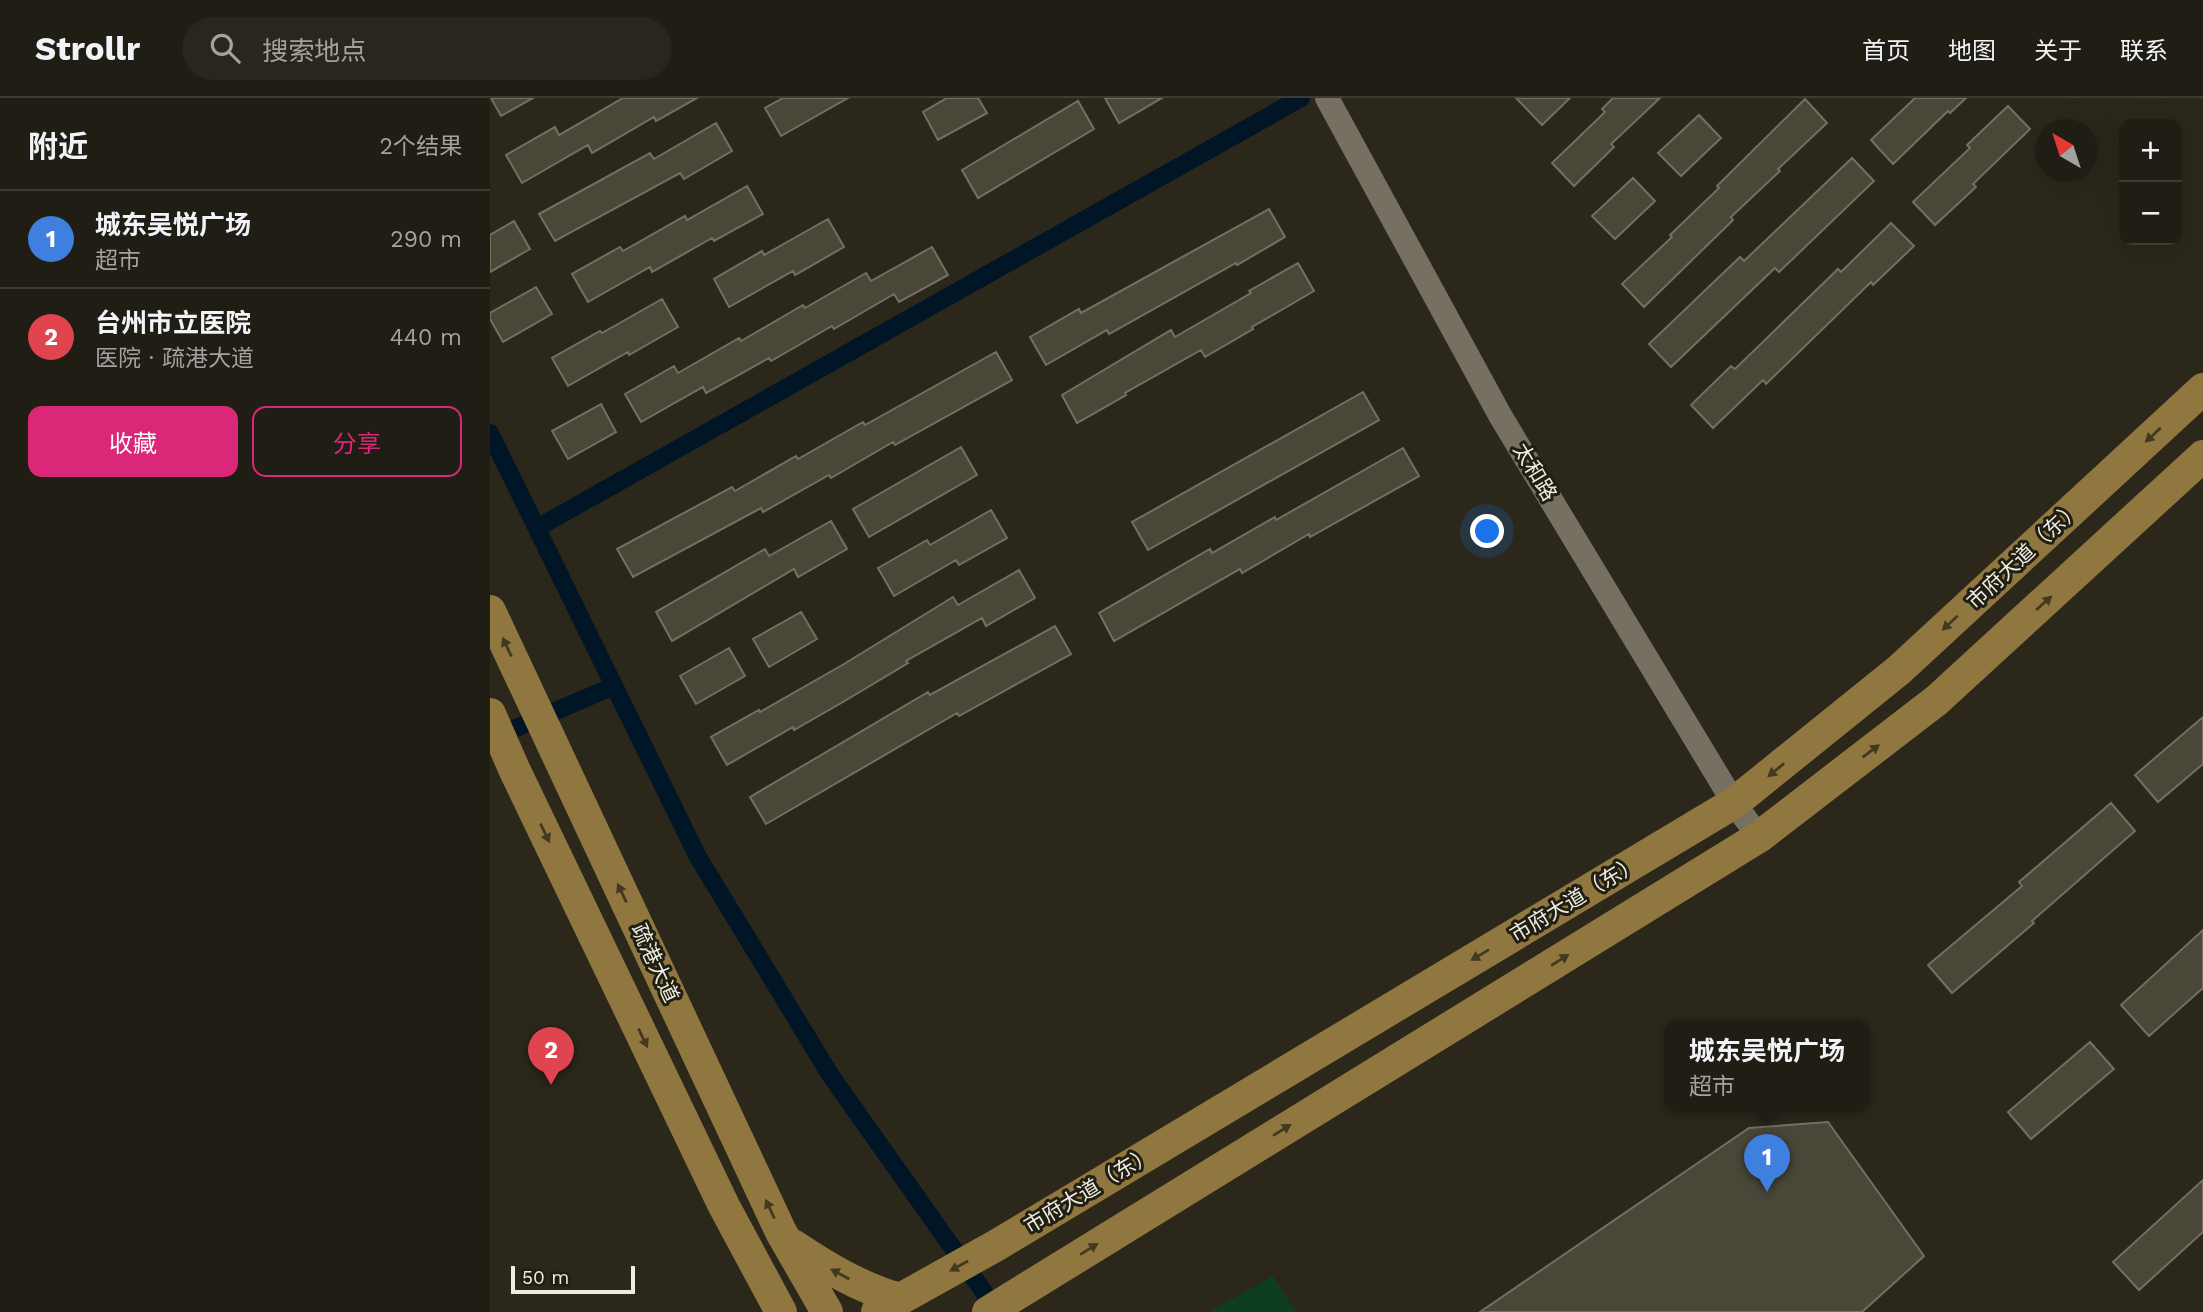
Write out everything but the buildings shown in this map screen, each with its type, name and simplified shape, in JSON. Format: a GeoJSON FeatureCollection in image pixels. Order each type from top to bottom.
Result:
{"type":"FeatureCollection","features":[{"type":"Feature","properties":{"kind":"main road","name":"市府大道（东）"},"geometry":{"type":"LineString","coordinates":[[899,1300],[997,1245],[1734,803],[1899,670],[2203,389]]}},
{"type":"Feature","properties":{"kind":"main road","name":"市府大道（东）"},"geometry":{"type":"LineString","coordinates":[[988,1312],[1759,837],[1937,700],[2203,456]]}},
{"type":"Feature","properties":{"kind":"main road","name":"疏港大道"},"geometry":{"type":"LineString","coordinates":[[490,611],[786,1240],[827,1312]]}},
{"type":"Feature","properties":{"kind":"main road","name":"疏港大道"},"geometry":{"type":"LineString","coordinates":[[490,714],[718,1194],[781,1312]]}},
{"type":"Feature","properties":{"kind":"main road"},"geometry":{"type":"LineString","coordinates":[[786,1240],[826,1267],[899,1300]]}},
{"type":"Feature","properties":{"kind":"main road"},"geometry":{"type":"LineString","coordinates":[[749,1252],[764,1312]]}},
{"type":"Feature","properties":{"kind":"street","name":"太和路"},"geometry":{"type":"LineString","coordinates":[[1333,108],[1501,417],[1734,803],[1759,837]]}},
{"type":"Feature","properties":{"kind":"green space"},"geometry":{"type":"Polygon","coordinates":[[[1273,1276],[1296,1312],[1209,1312],[1273,1276]]]}},
{"type":"Feature","properties":{"kind":"waterway"},"geometry":{"type":"LineString","coordinates":[[537,528],[1301,98]]}},
{"type":"Feature","properties":{"kind":"waterway"},"geometry":{"type":"LineString","coordinates":[[490,433],[698,857],[831,1076],[986,1295],[995,1312]]}},
{"type":"Feature","properties":{"kind":"waterway"},"geometry":{"type":"LineString","coordinates":[[493,738],[614,686]]}},
{"type":"Feature","properties":{"kind":"place","name":"台州市立医院"},"geometry":{"type":"Point","coordinates":[551,1085]}},
{"type":"Feature","properties":{"kind":"place","name":"城东吴悦广场"},"geometry":{"type":"Point","coordinates":[1767,1192]}}]}
